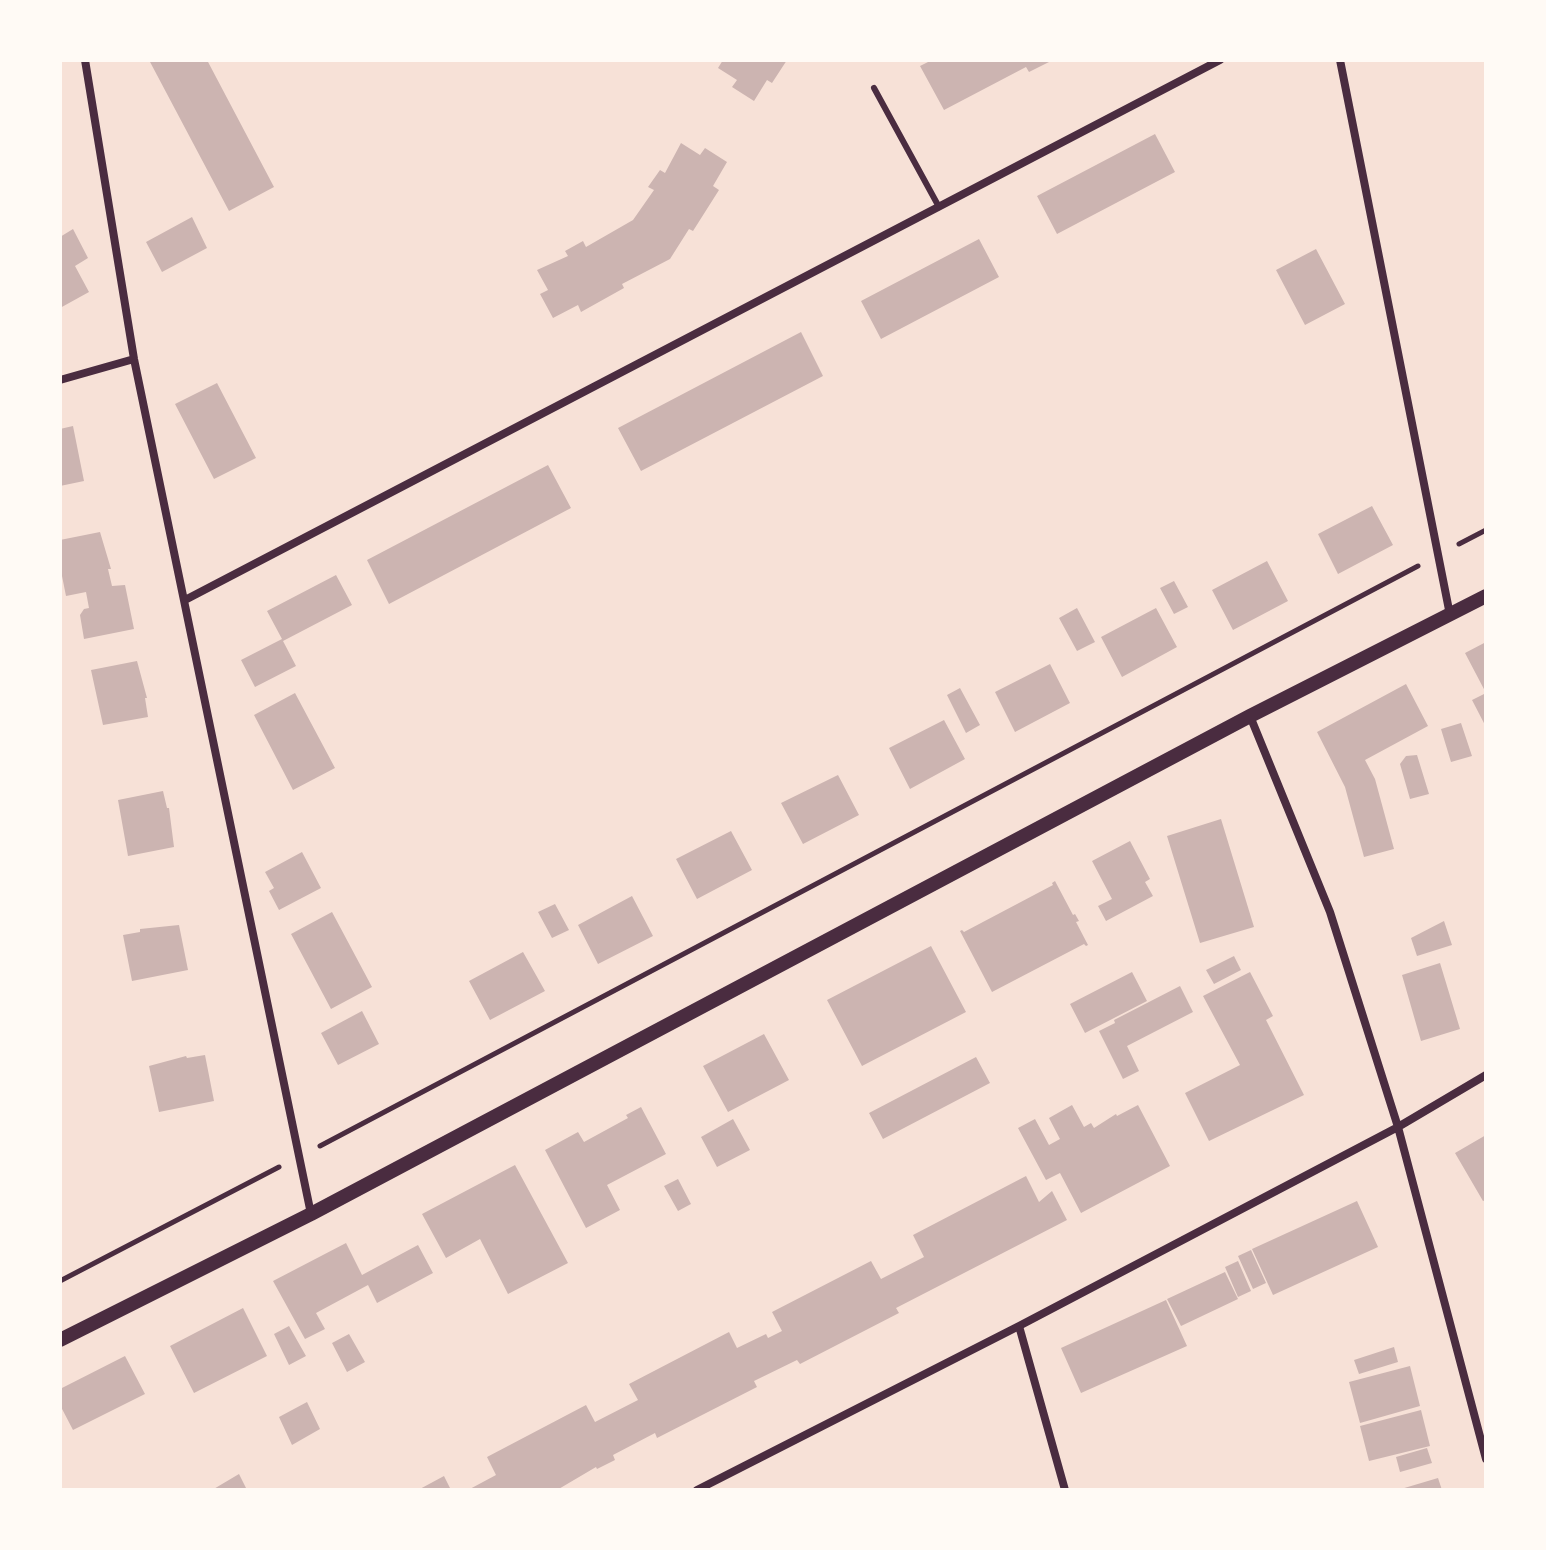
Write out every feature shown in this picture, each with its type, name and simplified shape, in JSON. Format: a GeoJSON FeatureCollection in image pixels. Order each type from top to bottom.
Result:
{"type":"FeatureCollection","features":[{"type":"Feature","properties":{"kind":"street"},"geometry":{"type":"LineString","coordinates":[[85,60],[134,359],[311,1214]]}},
{"type":"Feature","properties":{"kind":"street"},"geometry":{"type":"LineString","coordinates":[[185,600],[1220,60]]}},
{"type":"Feature","properties":{"kind":"street"},"geometry":{"type":"LineString","coordinates":[[1340,60],[1450,615]]}},
{"type":"Feature","properties":{"kind":"street"},"geometry":{"type":"LineString","coordinates":[[60,380],[134,359]]}},
{"type":"Feature","properties":{"kind":"street"},"geometry":{"type":"LineString","coordinates":[[60,1340],[311,1214],[1250,716],[1486,596]]}},
{"type":"Feature","properties":{"kind":"street"},"geometry":{"type":"LineString","coordinates":[[1250,716],[1330,912],[1398,1127],[1485,1454]]}},
{"type":"Feature","properties":{"kind":"street"},"geometry":{"type":"LineString","coordinates":[[697,1490],[1019,1326],[1398,1127],[1486,1075]]}},
{"type":"Feature","properties":{"kind":"street"},"geometry":{"type":"LineString","coordinates":[[1019,1326],[1065,1490]]}},
{"type":"Feature","properties":{"kind":"lane"},"geometry":{"type":"LineString","coordinates":[[874,88],[939,207]]}},
{"type":"Feature","properties":{"kind":"path"},"geometry":{"type":"LineString","coordinates":[[60,1281],[1486,530]]}},
{"type":"Feature","properties":{"kind":"building"},"geometry":{"type":"Polygon","coordinates":[[[149,60],[207,60],[274,187],[229,211],[149,60]]]}},
{"type":"Feature","properties":{"kind":"building"},"geometry":{"type":"Polygon","coordinates":[[[723,60],[787,60],[772,83],[767,80],[754,101],[732,87],[737,80],[718,68],[723,60]]]}},
{"type":"Feature","properties":{"kind":"building"},"geometry":{"type":"Polygon","coordinates":[[[932,60],[1053,60],[1029,72],[1026,67],[944,110],[920,66],[932,60]]]}},
{"type":"Feature","properties":{"kind":"building"},"geometry":{"type":"Polygon","coordinates":[[[1155,134],[1175,172],[1057,234],[1037,196],[1155,134]]]}},
{"type":"Feature","properties":{"kind":"building"},"geometry":{"type":"Polygon","coordinates":[[[681,143],[700,155],[705,148],[727,162],[713,186],[719,190],[693,231],[689,229],[670,259],[622,284],[624,288],[581,312],[578,305],[553,318],[540,294],[548,290],[537,270],[568,256],[565,251],[583,241],[586,247],[633,220],[654,190],[648,187],[660,170],[665,173],[681,143]]]}},
{"type":"Feature","properties":{"kind":"building"},"geometry":{"type":"Polygon","coordinates":[[[192,217],[207,248],[162,272],[146,242],[192,217]]]}},
{"type":"Feature","properties":{"kind":"building"},"geometry":{"type":"Polygon","coordinates":[[[73,229],[88,258],[75,266],[89,292],[60,308],[60,237],[73,229]]]}},
{"type":"Feature","properties":{"kind":"building"},"geometry":{"type":"Polygon","coordinates":[[[979,239],[999,277],[881,339],[861,301],[979,239]]]}},
{"type":"Feature","properties":{"kind":"building"},"geometry":{"type":"Polygon","coordinates":[[[1316,249],[1345,304],[1305,325],[1276,270],[1316,249]]]}},
{"type":"Feature","properties":{"kind":"building"},"geometry":{"type":"Polygon","coordinates":[[[801,332],[823,376],[641,471],[618,428],[801,332]]]}},
{"type":"Feature","properties":{"kind":"building"},"geometry":{"type":"Polygon","coordinates":[[[217,383],[256,458],[214,479],[175,404],[217,383]]]}},
{"type":"Feature","properties":{"kind":"building"},"geometry":{"type":"Polygon","coordinates":[[[73,426],[84,481],[60,486],[60,429],[73,426]]]}},
{"type":"Feature","properties":{"kind":"building"},"geometry":{"type":"Polygon","coordinates":[[[548,465],[571,508],[389,604],[367,560],[548,465]]]}},
{"type":"Feature","properties":{"kind":"building"},"geometry":{"type":"Polygon","coordinates":[[[1372,506],[1393,545],[1338,574],[1318,534],[1372,506]]]}},
{"type":"Feature","properties":{"kind":"building"},"geometry":{"type":"Polygon","coordinates":[[[100,532],[111,569],[108,569],[112,586],[125,585],[134,629],[84,639],[80,615],[89,608],[86,592],[66,596],[60,566],[60,540],[100,532]]]}},
{"type":"Feature","properties":{"kind":"building"},"geometry":{"type":"Polygon","coordinates":[[[1267,561],[1288,601],[1233,630],[1212,590],[1267,561]]]}},
{"type":"Feature","properties":{"kind":"building"},"geometry":{"type":"Polygon","coordinates":[[[336,575],[352,605],[283,641],[296,666],[255,687],[241,660],[282,639],[267,611],[336,575]]]}},
{"type":"Feature","properties":{"kind":"building"},"geometry":{"type":"Polygon","coordinates":[[[1174,581],[1188,607],[1174,614],[1160,588],[1174,581]]]}},
{"type":"Feature","properties":{"kind":"building"},"geometry":{"type":"Polygon","coordinates":[[[1077,608],[1095,642],[1077,651],[1059,618],[1077,608]]]}},
{"type":"Feature","properties":{"kind":"building"},"geometry":{"type":"Polygon","coordinates":[[[1156,608],[1177,647],[1122,677],[1101,637],[1156,608]]]}},
{"type":"Feature","properties":{"kind":"building"},"geometry":{"type":"Polygon","coordinates":[[[1486,642],[1486,693],[1465,653],[1486,642]]]}},
{"type":"Feature","properties":{"kind":"building"},"geometry":{"type":"Polygon","coordinates":[[[137,661],[147,698],[148,717],[103,725],[91,670],[137,661]]]}},
{"type":"Feature","properties":{"kind":"building"},"geometry":{"type":"Polygon","coordinates":[[[1050,664],[1070,703],[1015,732],[995,692],[1050,664]]]}},
{"type":"Feature","properties":{"kind":"building"},"geometry":{"type":"Polygon","coordinates":[[[1406,684],[1428,726],[1365,760],[1375,779],[1394,849],[1364,857],[1345,787],[1317,732],[1406,684]]]}},
{"type":"Feature","properties":{"kind":"building"},"geometry":{"type":"Polygon","coordinates":[[[960,688],[980,725],[966,733],[947,695],[960,688]]]}},
{"type":"Feature","properties":{"kind":"building"},"geometry":{"type":"Polygon","coordinates":[[[295,693],[335,768],[293,790],[254,715],[295,693]]]}},
{"type":"Feature","properties":{"kind":"building"},"geometry":{"type":"Polygon","coordinates":[[[1486,693],[1486,727],[1472,700],[1486,693]]]}},
{"type":"Feature","properties":{"kind":"building"},"geometry":{"type":"Polygon","coordinates":[[[944,720],[965,759],[910,789],[889,748],[944,720]]]}},
{"type":"Feature","properties":{"kind":"building"},"geometry":{"type":"Polygon","coordinates":[[[1461,723],[1472,756],[1451,762],[1441,729],[1461,723]]]}},
{"type":"Feature","properties":{"kind":"building"},"geometry":{"type":"Polygon","coordinates":[[[1417,755],[1429,794],[1410,799],[1400,764],[1406,756],[1417,755]]]}},
{"type":"Feature","properties":{"kind":"building"},"geometry":{"type":"Polygon","coordinates":[[[838,775],[859,815],[803,844],[781,803],[838,775]]]}},
{"type":"Feature","properties":{"kind":"building"},"geometry":{"type":"Polygon","coordinates":[[[163,791],[169,808],[174,847],[128,856],[118,800],[163,791]]]}},
{"type":"Feature","properties":{"kind":"building"},"geometry":{"type":"Polygon","coordinates":[[[1221,819],[1254,927],[1200,943],[1167,836],[1221,819]]]}},
{"type":"Feature","properties":{"kind":"building"},"geometry":{"type":"Polygon","coordinates":[[[731,831],[752,870],[697,899],[676,859],[731,831]]]}},
{"type":"Feature","properties":{"kind":"building"},"geometry":{"type":"Polygon","coordinates":[[[1130,841],[1150,879],[1145,882],[1153,896],[1106,921],[1098,906],[1112,899],[1092,861],[1130,841]]]}},
{"type":"Feature","properties":{"kind":"building"},"geometry":{"type":"Polygon","coordinates":[[[302,852],[321,888],[279,910],[269,891],[274,888],[265,872],[302,852]]]}},
{"type":"Feature","properties":{"kind":"building"},"geometry":{"type":"Polygon","coordinates":[[[1055,881],[1079,921],[1076,922],[1088,945],[1084,944],[992,992],[960,931],[964,932],[1053,885],[1055,881]]]}},
{"type":"Feature","properties":{"kind":"building"},"geometry":{"type":"Polygon","coordinates":[[[632,896],[653,936],[598,964],[578,925],[632,896]]]}},
{"type":"Feature","properties":{"kind":"building"},"geometry":{"type":"Polygon","coordinates":[[[555,904],[569,930],[552,938],[538,912],[555,904]]]}},
{"type":"Feature","properties":{"kind":"building"},"geometry":{"type":"Polygon","coordinates":[[[332,912],[372,987],[331,1009],[291,934],[332,912]]]}},
{"type":"Feature","properties":{"kind":"building"},"geometry":{"type":"Polygon","coordinates":[[[1444,921],[1452,945],[1417,956],[1411,938],[1444,921]]]}},
{"type":"Feature","properties":{"kind":"building"},"geometry":{"type":"Polygon","coordinates":[[[179,925],[188,970],[132,981],[123,935],[140,932],[140,929],[179,925]]]}},
{"type":"Feature","properties":{"kind":"building"},"geometry":{"type":"Polygon","coordinates":[[[931,946],[966,1012],[862,1066],[827,1000],[931,946]]]}},
{"type":"Feature","properties":{"kind":"building"},"geometry":{"type":"Polygon","coordinates":[[[523,952],[545,991],[490,1020],[469,981],[523,952]]]}},
{"type":"Feature","properties":{"kind":"building"},"geometry":{"type":"Polygon","coordinates":[[[1234,956],[1241,970],[1214,984],[1206,970],[1234,956]]]}},
{"type":"Feature","properties":{"kind":"building"},"geometry":{"type":"Polygon","coordinates":[[[1440,963],[1460,1029],[1421,1041],[1402,975],[1440,963]]]}},
{"type":"Feature","properties":{"kind":"building"},"geometry":{"type":"Polygon","coordinates":[[[1132,972],[1147,1001],[1085,1033],[1070,1004],[1132,972]]]}},
{"type":"Feature","properties":{"kind":"building"},"geometry":{"type":"Polygon","coordinates":[[[1250,972],[1273,1016],[1266,1020],[1304,1095],[1209,1141],[1185,1093],[1240,1065],[1203,996],[1250,972]]]}},
{"type":"Feature","properties":{"kind":"building"},"geometry":{"type":"Polygon","coordinates":[[[1180,986],[1193,1012],[1127,1046],[1139,1071],[1123,1079],[1099,1031],[1180,986]]]}},
{"type":"Feature","properties":{"kind":"building"},"geometry":{"type":"Polygon","coordinates":[[[362,1011],[379,1044],[338,1065],[321,1033],[362,1011]]]}},
{"type":"Feature","properties":{"kind":"building"},"geometry":{"type":"Polygon","coordinates":[[[764,1034],[789,1080],[728,1112],[703,1066],[764,1034]]]}},
{"type":"Feature","properties":{"kind":"building"},"geometry":{"type":"Polygon","coordinates":[[[205,1055],[214,1101],[159,1112],[149,1066],[186,1056],[205,1055]]]}},
{"type":"Feature","properties":{"kind":"building"},"geometry":{"type":"Polygon","coordinates":[[[976,1057],[990,1083],[883,1139],[869,1113],[976,1057]]]}},
{"type":"Feature","properties":{"kind":"building"},"geometry":{"type":"Polygon","coordinates":[[[1072,1105],[1084,1127],[1091,1123],[1094,1128],[1138,1105],[1170,1166],[1081,1213],[1060,1173],[1046,1180],[1018,1128],[1035,1119],[1049,1145],[1060,1139],[1049,1118],[1072,1105]]]}},
{"type":"Feature","properties":{"kind":"building"},"geometry":{"type":"Polygon","coordinates":[[[641,1107],[666,1154],[607,1185],[620,1210],[586,1228],[545,1150],[578,1132],[584,1142],[628,1118],[626,1115],[641,1107]]]}},
{"type":"Feature","properties":{"kind":"building"},"geometry":{"type":"Polygon","coordinates":[[[733,1119],[750,1150],[717,1167],[701,1137],[733,1119]]]}},
{"type":"Feature","properties":{"kind":"building"},"geometry":{"type":"Polygon","coordinates":[[[1486,1135],[1486,1200],[1483,1201],[1455,1153],[1486,1135]]]}},
{"type":"Feature","properties":{"kind":"building"},"geometry":{"type":"Polygon","coordinates":[[[515,1165],[568,1263],[508,1294],[480,1239],[446,1258],[422,1214],[515,1165]]]}},
{"type":"Feature","properties":{"kind":"building"},"geometry":{"type":"Polygon","coordinates":[[[1026,1176],[1039,1202],[1052,1191],[1067,1220],[896,1308],[899,1313],[800,1364],[797,1360],[754,1381],[757,1387],[657,1438],[655,1433],[613,1455],[615,1460],[596,1467],[557,1490],[468,1490],[496,1475],[487,1457],[586,1405],[595,1422],[638,1400],[629,1384],[729,1332],[737,1348],[766,1334],[768,1338],[782,1331],[772,1312],[871,1261],[881,1279],[924,1257],[913,1235],[1026,1176]]]}},
{"type":"Feature","properties":{"kind":"building"},"geometry":{"type":"Polygon","coordinates":[[[678,1179],[691,1204],[678,1211],[664,1186],[678,1179]]]}},
{"type":"Feature","properties":{"kind":"building"},"geometry":{"type":"Polygon","coordinates":[[[1357,1201],[1378,1247],[1273,1295],[1252,1249],[1357,1201]]]}},
{"type":"Feature","properties":{"kind":"building"},"geometry":{"type":"Polygon","coordinates":[[[346,1243],[362,1275],[418,1245],[433,1273],[377,1303],[368,1285],[316,1313],[325,1329],[305,1339],[273,1281],[346,1243]]]}},
{"type":"Feature","properties":{"kind":"building"},"geometry":{"type":"Polygon","coordinates":[[[1251,1250],[1266,1283],[1253,1289],[1238,1256],[1251,1250]]]}},
{"type":"Feature","properties":{"kind":"building"},"geometry":{"type":"Polygon","coordinates":[[[1238,1261],[1251,1291],[1238,1297],[1225,1267],[1238,1261]]]}},
{"type":"Feature","properties":{"kind":"building"},"geometry":{"type":"Polygon","coordinates":[[[1225,1272],[1238,1299],[1181,1326],[1167,1299],[1225,1272]]]}},
{"type":"Feature","properties":{"kind":"building"},"geometry":{"type":"Polygon","coordinates":[[[1166,1300],[1187,1346],[1081,1393],[1061,1348],[1166,1300]]]}},
{"type":"Feature","properties":{"kind":"building"},"geometry":{"type":"Polygon","coordinates":[[[243,1308],[267,1356],[194,1393],[170,1346],[243,1308]]]}},
{"type":"Feature","properties":{"kind":"building"},"geometry":{"type":"Polygon","coordinates":[[[289,1326],[306,1356],[289,1365],[274,1334],[289,1326]]]}},
{"type":"Feature","properties":{"kind":"building"},"geometry":{"type":"Polygon","coordinates":[[[349,1334],[365,1362],[347,1372],[332,1343],[349,1334]]]}},
{"type":"Feature","properties":{"kind":"building"},"geometry":{"type":"Polygon","coordinates":[[[1394,1347],[1398,1362],[1359,1374],[1354,1360],[1394,1347]]]}},
{"type":"Feature","properties":{"kind":"building"},"geometry":{"type":"Polygon","coordinates":[[[125,1356],[145,1394],[73,1430],[60,1405],[60,1389],[125,1356]]]}},
{"type":"Feature","properties":{"kind":"building"},"geometry":{"type":"Polygon","coordinates":[[[1410,1366],[1420,1406],[1360,1423],[1349,1382],[1410,1366]]]}},
{"type":"Feature","properties":{"kind":"building"},"geometry":{"type":"Polygon","coordinates":[[[307,1402],[320,1429],[292,1445],[279,1417],[307,1402]]]}},
{"type":"Feature","properties":{"kind":"building"},"geometry":{"type":"Polygon","coordinates":[[[1421,1410],[1430,1446],[1369,1461],[1360,1426],[1421,1410]]]}},
{"type":"Feature","properties":{"kind":"building"},"geometry":{"type":"Polygon","coordinates":[[[1427,1448],[1432,1463],[1400,1472],[1396,1457],[1427,1448]]]}},
{"type":"Feature","properties":{"kind":"building"},"geometry":{"type":"Polygon","coordinates":[[[239,1474],[247,1490],[212,1490],[239,1474]]]}},
{"type":"Feature","properties":{"kind":"building"},"geometry":{"type":"Polygon","coordinates":[[[444,1476],[451,1490],[418,1490],[444,1476]]]}},
{"type":"Feature","properties":{"kind":"building"},"geometry":{"type":"Polygon","coordinates":[[[1438,1478],[1442,1490],[1401,1490],[1401,1489],[1438,1478]]]}}]}
